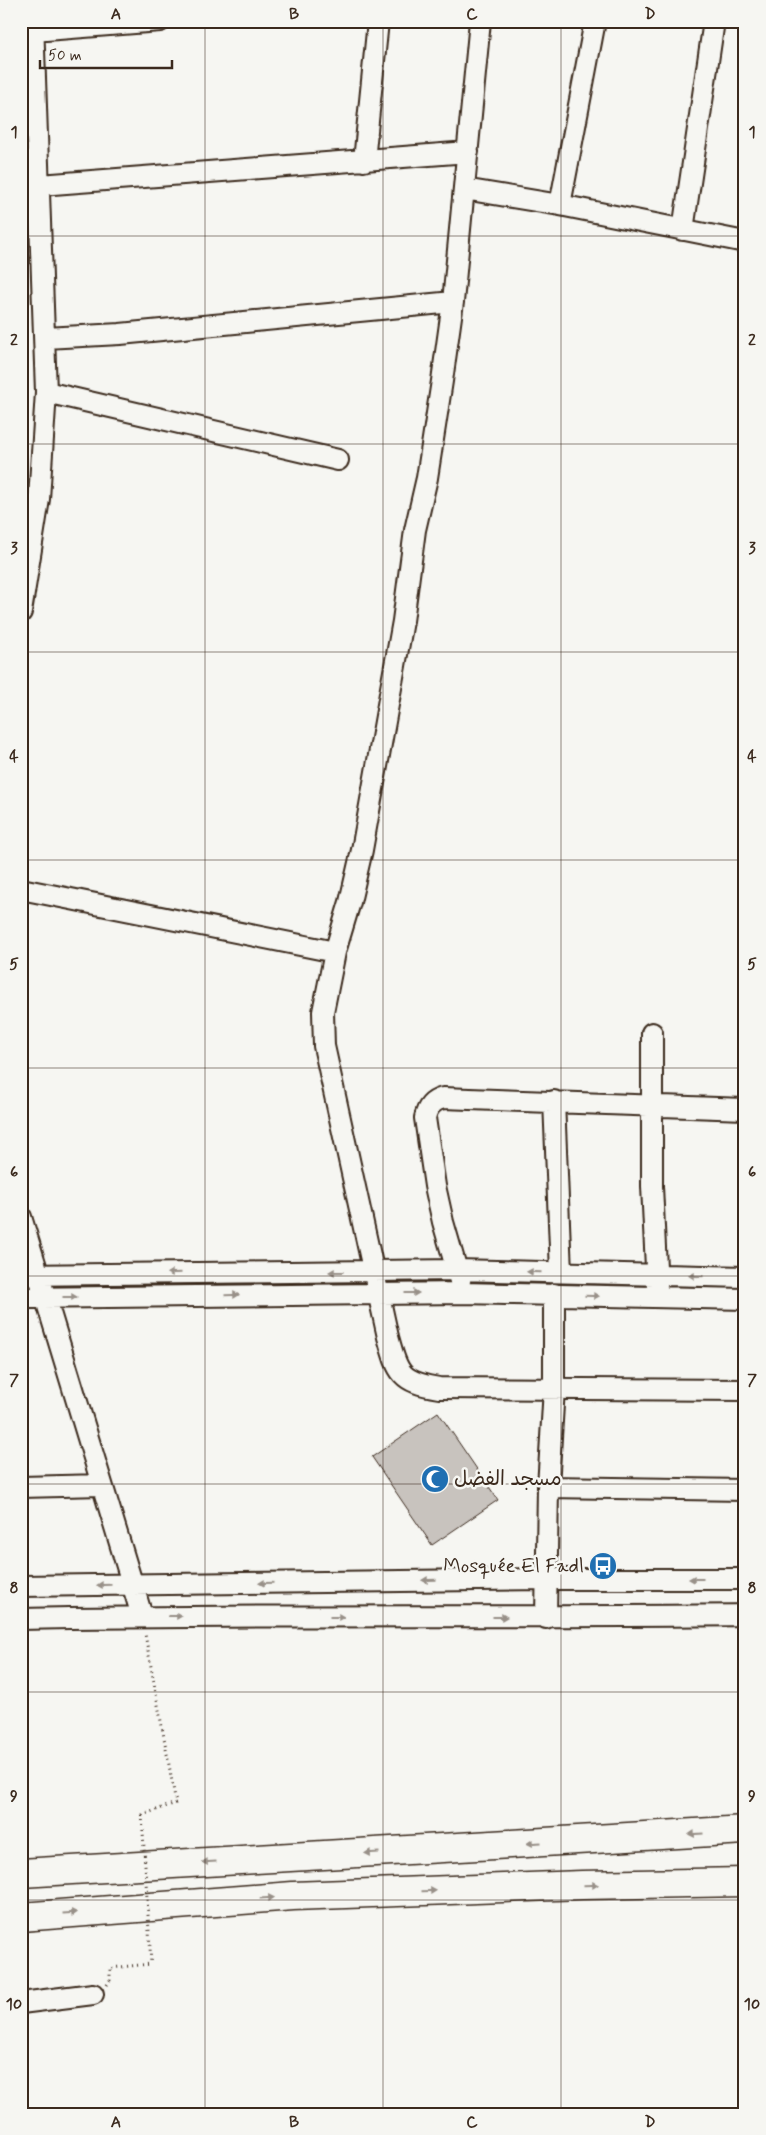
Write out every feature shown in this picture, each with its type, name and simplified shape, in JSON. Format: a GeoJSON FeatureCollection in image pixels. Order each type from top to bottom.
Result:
{"type":"FeatureCollection","features":[{"type":"Feature","properties":{"kind":"highway"},"geometry":{"type":"LineString","coordinates":[[21,1873],[745,1830]]}},
{"type":"Feature","properties":{"kind":"highway"},"geometry":{"type":"LineString","coordinates":[[21,1917],[294,1896],[582,1885],[745,1882]]}},
{"type":"Feature","properties":{"kind":"street"},"geometry":{"type":"LineString","coordinates":[[21,612],[39,499],[46,392],[33,26],[160,21]]}},
{"type":"Feature","properties":{"kind":"street"},"geometry":{"type":"LineString","coordinates":[[364,161],[378,21]]}},
{"type":"Feature","properties":{"kind":"street"},"geometry":{"type":"LineString","coordinates":[[480,21],[453,302],[427,478],[415,530],[403,621],[362,850],[350,902],[335,952],[322,1012],[324,1046],[379,1293],[398,1369],[410,1381],[420,1385],[439,1388],[745,1390]]}},
{"type":"Feature","properties":{"kind":"street"},"geometry":{"type":"LineString","coordinates":[[560,205],[595,21]]}},
{"type":"Feature","properties":{"kind":"street"},"geometry":{"type":"LineString","coordinates":[[683,230],[714,21]]}},
{"type":"Feature","properties":{"kind":"street"},"geometry":{"type":"LineString","coordinates":[[40,185],[468,152]]}},
{"type":"Feature","properties":{"kind":"street"},"geometry":{"type":"LineString","coordinates":[[464,189],[560,205],[745,242]]}},
{"type":"Feature","properties":{"kind":"street"},"geometry":{"type":"LineString","coordinates":[[45,338],[129,333],[453,302]]}},
{"type":"Feature","properties":{"kind":"street"},"geometry":{"type":"LineString","coordinates":[[46,392],[167,418],[338,460]]}},
{"type":"Feature","properties":{"kind":"street"},"geometry":{"type":"LineString","coordinates":[[21,889],[335,952]]}},
{"type":"Feature","properties":{"kind":"street"},"geometry":{"type":"LineString","coordinates":[[652,1032],[652,1186],[657,1298]]}},
{"type":"Feature","properties":{"kind":"street"},"geometry":{"type":"LineString","coordinates":[[463,1293],[435,1186],[426,1118],[428,1108],[436,1100],[442,1098],[554,1101],[745,1109]]}},
{"type":"Feature","properties":{"kind":"street"},"geometry":{"type":"LineString","coordinates":[[554,1101],[561,1272]]}},
{"type":"Feature","properties":{"kind":"street"},"geometry":{"type":"LineString","coordinates":[[21,1216],[30,1274],[45,1297],[142,1616]]}},
{"type":"Feature","properties":{"kind":"street"},"geometry":{"type":"LineString","coordinates":[[30,1274],[457,1270],[745,1277]]}},
{"type":"Feature","properties":{"kind":"street"},"geometry":{"type":"LineString","coordinates":[[21,1298],[463,1293],[745,1299]]}},
{"type":"Feature","properties":{"kind":"street"},"geometry":{"type":"LineString","coordinates":[[546,1618],[548,1487],[554,1388],[554,1294]]}},
{"type":"Feature","properties":{"kind":"street"},"geometry":{"type":"LineString","coordinates":[[22,1483],[102,1485]]}},
{"type":"Feature","properties":{"kind":"street"},"geometry":{"type":"LineString","coordinates":[[548,1487],[745,1490]]}},
{"type":"Feature","properties":{"kind":"street"},"geometry":{"type":"LineString","coordinates":[[21,1586],[546,1579],[745,1579]]}},
{"type":"Feature","properties":{"kind":"street"},"geometry":{"type":"LineString","coordinates":[[21,1619],[142,1616],[546,1618],[745,1615]]}},
{"type":"Feature","properties":{"kind":"street"},"geometry":{"type":"LineString","coordinates":[[21,2003],[93,1994]]}},
{"type":"Feature","properties":{"kind":"path"},"geometry":{"type":"LineString","coordinates":[[110,1968],[151,1964],[142,1815],[176,1803],[142,1616]]}},
{"type":"Feature","properties":{"kind":"building","name":"مسجد الفضل"},"geometry":{"type":"Polygon","coordinates":[[[438,1412],[498,1500],[432,1545],[372,1457],[438,1412]]]}},
{"type":"Feature","properties":{"kind":"place","name":"مسجد الفضل"},"geometry":{"type":"Point","coordinates":[435,1479]}},
{"type":"Feature","properties":{"kind":"place","name":"Mosquée El Fadl"},"geometry":{"type":"Point","coordinates":[603,1566]}}]}
